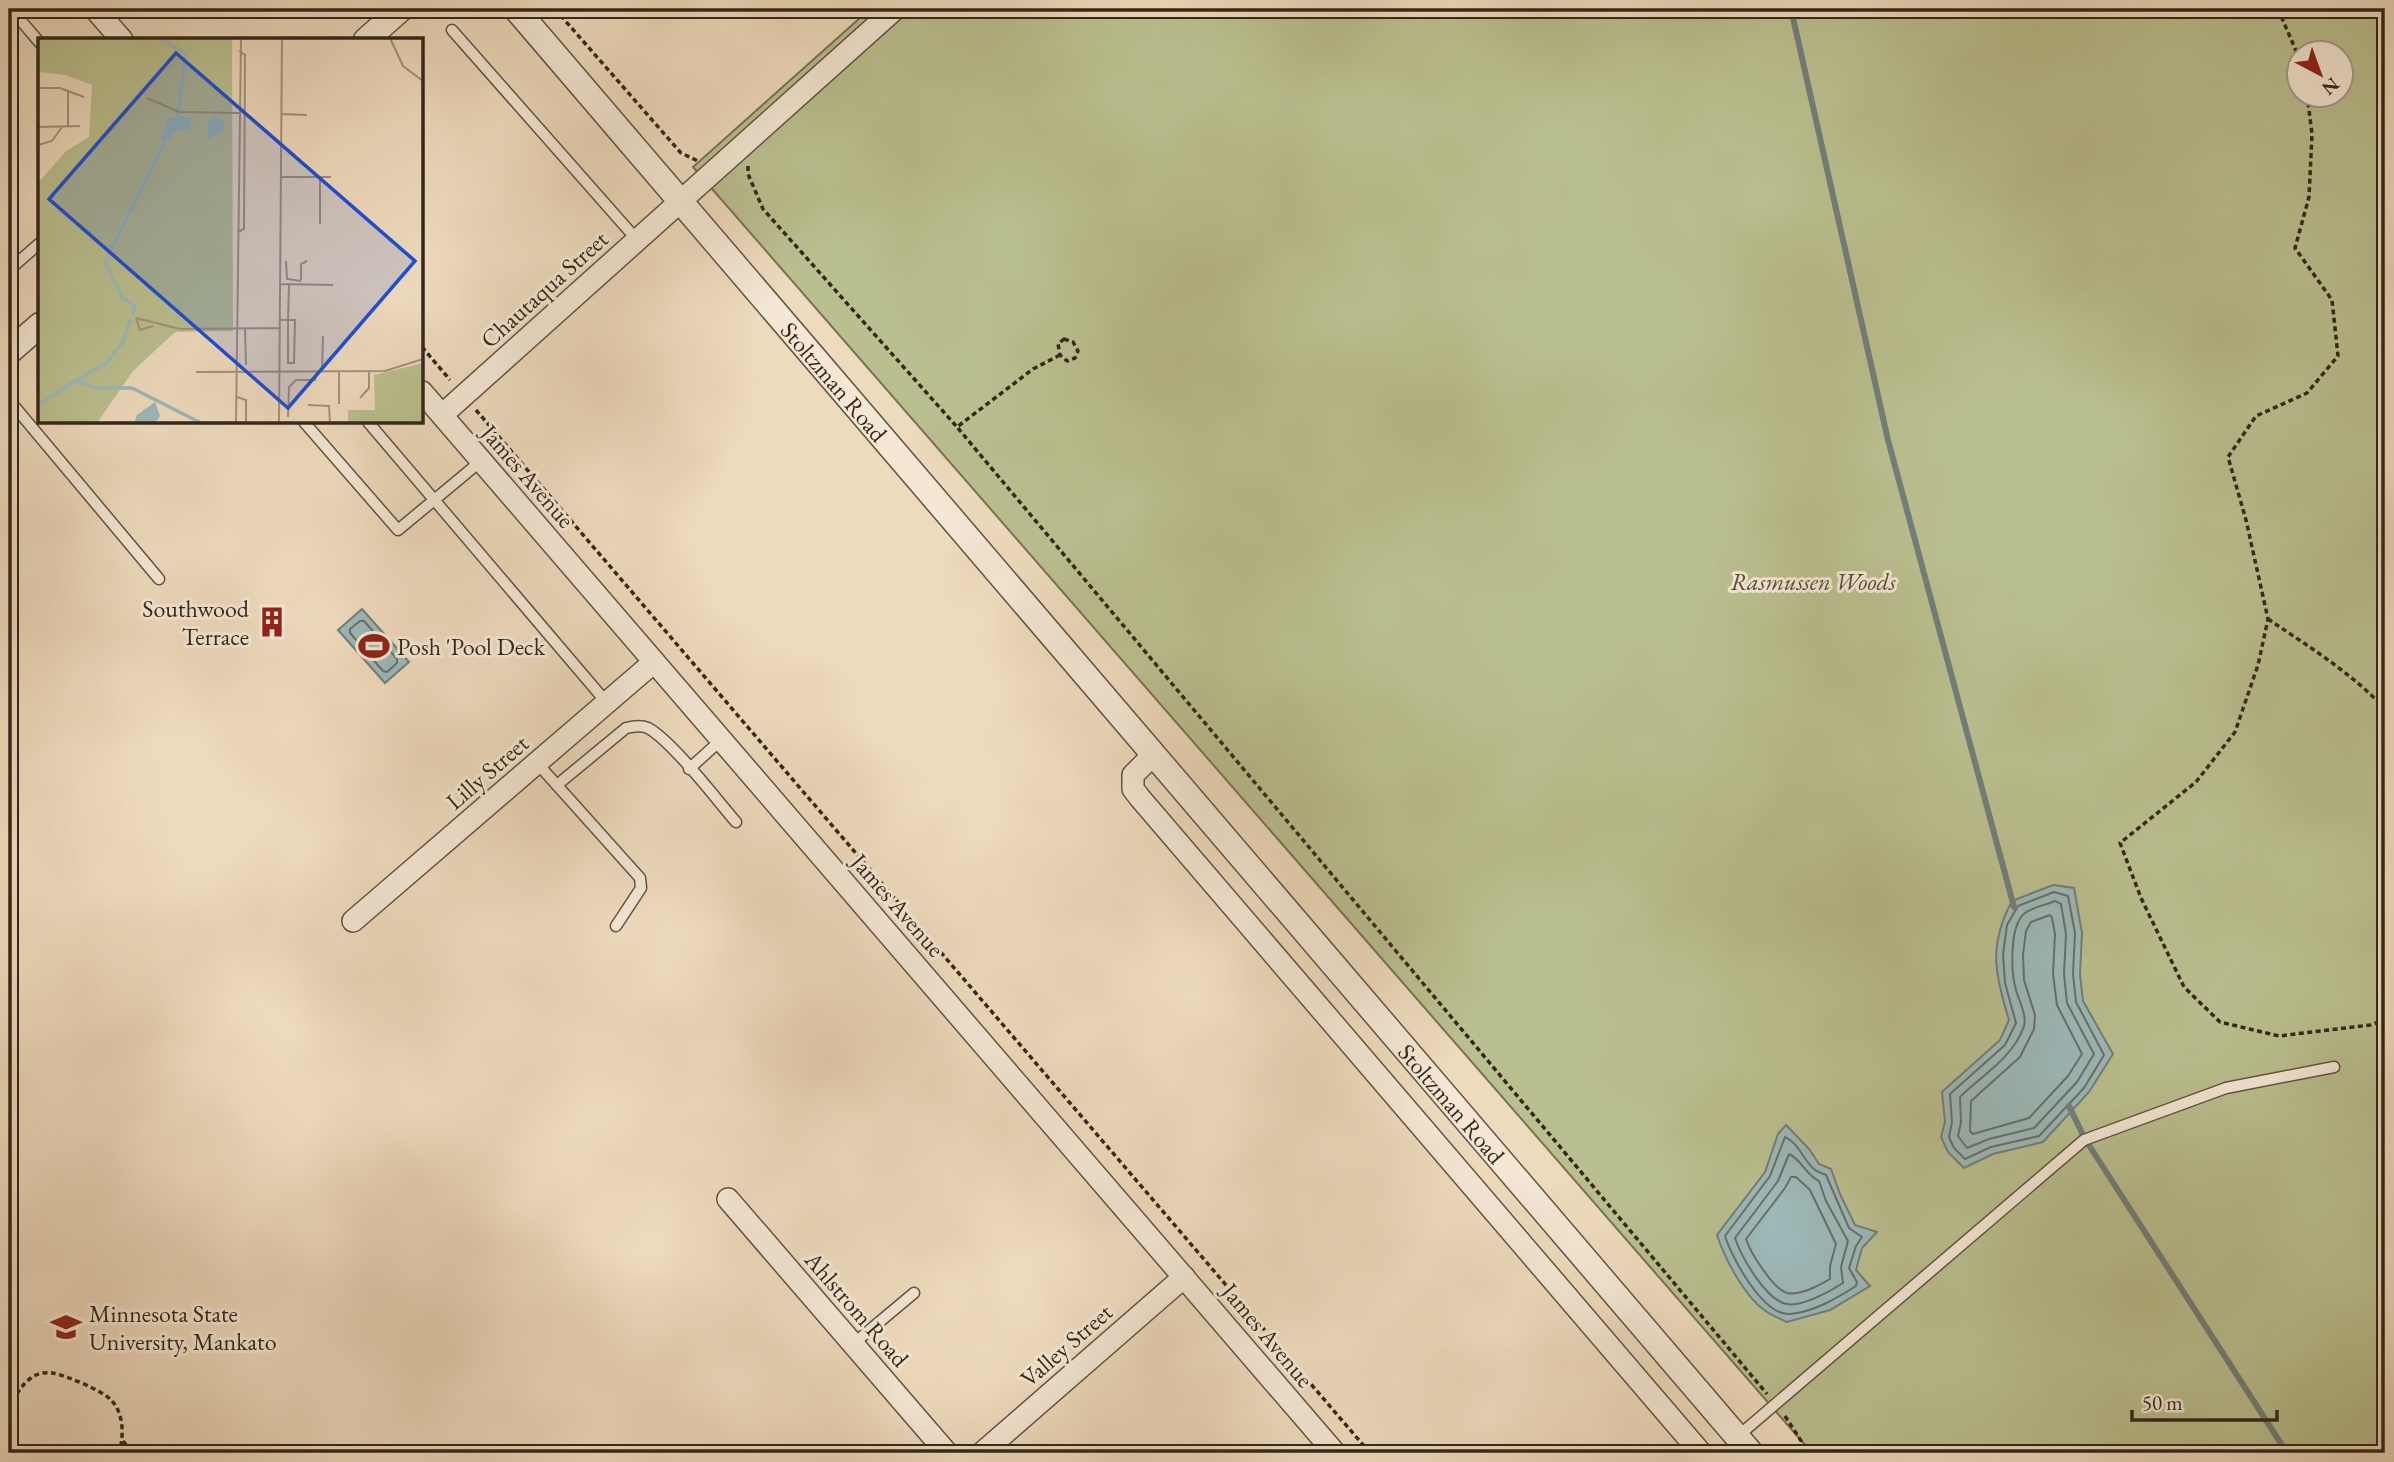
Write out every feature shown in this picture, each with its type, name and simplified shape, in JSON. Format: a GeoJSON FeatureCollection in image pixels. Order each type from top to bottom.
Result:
{"type":"FeatureCollection","features":[{"type":"Feature","properties":{"kind":"street"},"geometry":{"type":"LineString","coordinates":[[95,9],[120,38]]}},
{"type":"Feature","properties":{"kind":"street"},"geometry":{"type":"LineString","coordinates":[[368,38],[401,9]]}},
{"type":"Feature","properties":{"kind":"street","name":"Stoltzman Road"},"geometry":{"type":"LineString","coordinates":[[516,9],[1744,1445]]}},
{"type":"Feature","properties":{"kind":"street","name":"Chautaqua Street"},"geometry":{"type":"LineString","coordinates":[[442,415],[895,9]]}},
{"type":"Feature","properties":{"kind":"street"},"geometry":{"type":"LineString","coordinates":[[10,347],[38,326]]}},
{"type":"Feature","properties":{"kind":"street","name":"James Avenue"},"geometry":{"type":"LineString","coordinates":[[424,394],[1335,1453]]}},
{"type":"Feature","properties":{"kind":"street","name":"Lilly Street"},"geometry":{"type":"LineString","coordinates":[[353,921],[654,662]]}},
{"type":"Feature","properties":{"kind":"street","name":"Stoltzman Road"},"geometry":{"type":"LineString","coordinates":[[1154,754],[1133,775],[1133,789],[1140,798],[1701,1453]]}},
{"type":"Feature","properties":{"kind":"street","name":"Ahlstrom Road"},"geometry":{"type":"LineString","coordinates":[[728,1199],[947,1453]]}},
{"type":"Feature","properties":{"kind":"street","name":"Valley Street"},"geometry":{"type":"LineString","coordinates":[[982,1453],[1184,1277]]}},
{"type":"Feature","properties":{"kind":"lane"},"geometry":{"type":"LineString","coordinates":[[11,9],[38,41]]}},
{"type":"Feature","properties":{"kind":"lane"},"geometry":{"type":"LineString","coordinates":[[452,30],[638,241]]}},
{"type":"Feature","properties":{"kind":"lane"},"geometry":{"type":"LineString","coordinates":[[9,270],[38,245]]}},
{"type":"Feature","properties":{"kind":"lane"},"geometry":{"type":"LineString","coordinates":[[9,400],[159,579]]}},
{"type":"Feature","properties":{"kind":"lane"},"geometry":{"type":"LineString","coordinates":[[306,424],[398,530],[481,461]]}},
{"type":"Feature","properties":{"kind":"lane"},"geometry":{"type":"LineString","coordinates":[[370,424],[607,703]]}},
{"type":"Feature","properties":{"kind":"lane"},"geometry":{"type":"LineString","coordinates":[[557,785],[626,728],[646,727],[666,742],[736,822]]}},
{"type":"Feature","properties":{"kind":"lane"},"geometry":{"type":"LineString","coordinates":[[690,769],[722,740]]}},
{"type":"Feature","properties":{"kind":"lane"},"geometry":{"type":"LineString","coordinates":[[537,763],[640,878],[641,888],[616,926]]}},
{"type":"Feature","properties":{"kind":"lane"},"geometry":{"type":"LineString","coordinates":[[1744,1445],[1775,1404],[2084,1140],[2226,1088],[2334,1067]]}},
{"type":"Feature","properties":{"kind":"lane"},"geometry":{"type":"LineString","coordinates":[[853,1344],[914,1293]]}},
{"type":"Feature","properties":{"kind":"path"},"geometry":{"type":"LineString","coordinates":[[555,9],[681,153],[705,165]]}},
{"type":"Feature","properties":{"kind":"path"},"geometry":{"type":"LineString","coordinates":[[2278,9],[2291,38]]}},
{"type":"Feature","properties":{"kind":"path"},"geometry":{"type":"LineString","coordinates":[[2309,108],[2312,134],[2309,197],[2295,248],[2332,300],[2338,356],[2307,393],[2256,416],[2228,457],[2269,619],[2258,665],[2235,732],[2196,782],[2120,843],[2141,898],[2184,987],[2220,1022],[2280,1036],[2371,1025],[2385,1020]]}},
{"type":"Feature","properties":{"kind":"path"},"geometry":{"type":"LineString","coordinates":[[751,139],[748,174],[763,209],[957,427],[1789,1420],[1809,1453]]}},
{"type":"Feature","properties":{"kind":"path"},"geometry":{"type":"LineString","coordinates":[[1064,339],[1073,342],[1078,351],[1075,358],[1067,361],[1060,355],[1058,344],[1064,339]]}},
{"type":"Feature","properties":{"kind":"path"},"geometry":{"type":"LineString","coordinates":[[424,349],[1370,1453]]}},
{"type":"Feature","properties":{"kind":"path"},"geometry":{"type":"LineString","coordinates":[[957,427],[1033,369],[1060,355]]}},
{"type":"Feature","properties":{"kind":"path"},"geometry":{"type":"LineString","coordinates":[[2269,619],[2364,689],[2385,709]]}},
{"type":"Feature","properties":{"kind":"path"},"geometry":{"type":"LineString","coordinates":[[9,1409],[17,1394],[32,1377],[44,1372],[55,1373],[112,1400],[121,1419],[123,1441],[119,1453]]}},
{"type":"Feature","properties":{"kind":"path"},"geometry":{"type":"LineString","coordinates":[[123,1441],[135,1453]]}},
{"type":"Feature","properties":{"kind":"green space","name":"Rasmussen Woods"},"geometry":{"type":"Polygon","coordinates":[[[870,9],[2385,9],[2385,1453],[1812,1453],[693,167],[870,9]]]}},
{"type":"Feature","properties":{"kind":"water","name":"Posh 'Pool Deck"},"geometry":{"type":"Polygon","coordinates":[[[362,609],[409,662],[385,683],[338,630],[362,609]]]}},
{"type":"Feature","properties":{"kind":"water"},"geometry":{"type":"Polygon","coordinates":[[[2053,885],[2074,888],[2082,933],[2080,974],[2083,1001],[2113,1054],[2089,1092],[2043,1142],[1993,1154],[1964,1168],[1948,1152],[1941,1137],[1945,1122],[1942,1092],[2000,1040],[2009,1020],[2000,989],[1996,960],[1999,932],[2012,901],[2053,885]]]}},
{"type":"Feature","properties":{"kind":"water"},"geometry":{"type":"Polygon","coordinates":[[[1786,1125],[1819,1164],[1831,1169],[1855,1225],[1877,1232],[1862,1248],[1856,1270],[1870,1286],[1830,1310],[1787,1322],[1767,1312],[1751,1297],[1731,1266],[1717,1235],[1765,1172],[1778,1134],[1786,1125]]]}},
{"type":"Feature","properties":{"kind":"waterway"},"geometry":{"type":"LineString","coordinates":[[1791,9],[1888,440],[2014,907]]}},
{"type":"Feature","properties":{"kind":"waterway"},"geometry":{"type":"LineString","coordinates":[[2069,1106],[2085,1139],[2287,1453]]}},
{"type":"Feature","properties":{"kind":"place","name":"Southwood Terrace"},"geometry":{"type":"Point","coordinates":[272,622]}},
{"type":"Feature","properties":{"kind":"place","name":"Posh 'Pool Deck"},"geometry":{"type":"Point","coordinates":[374,646]}},
{"type":"Feature","properties":{"kind":"place","name":"Minnesota State University, Mankato"},"geometry":{"type":"Point","coordinates":[66,1327]}}]}
